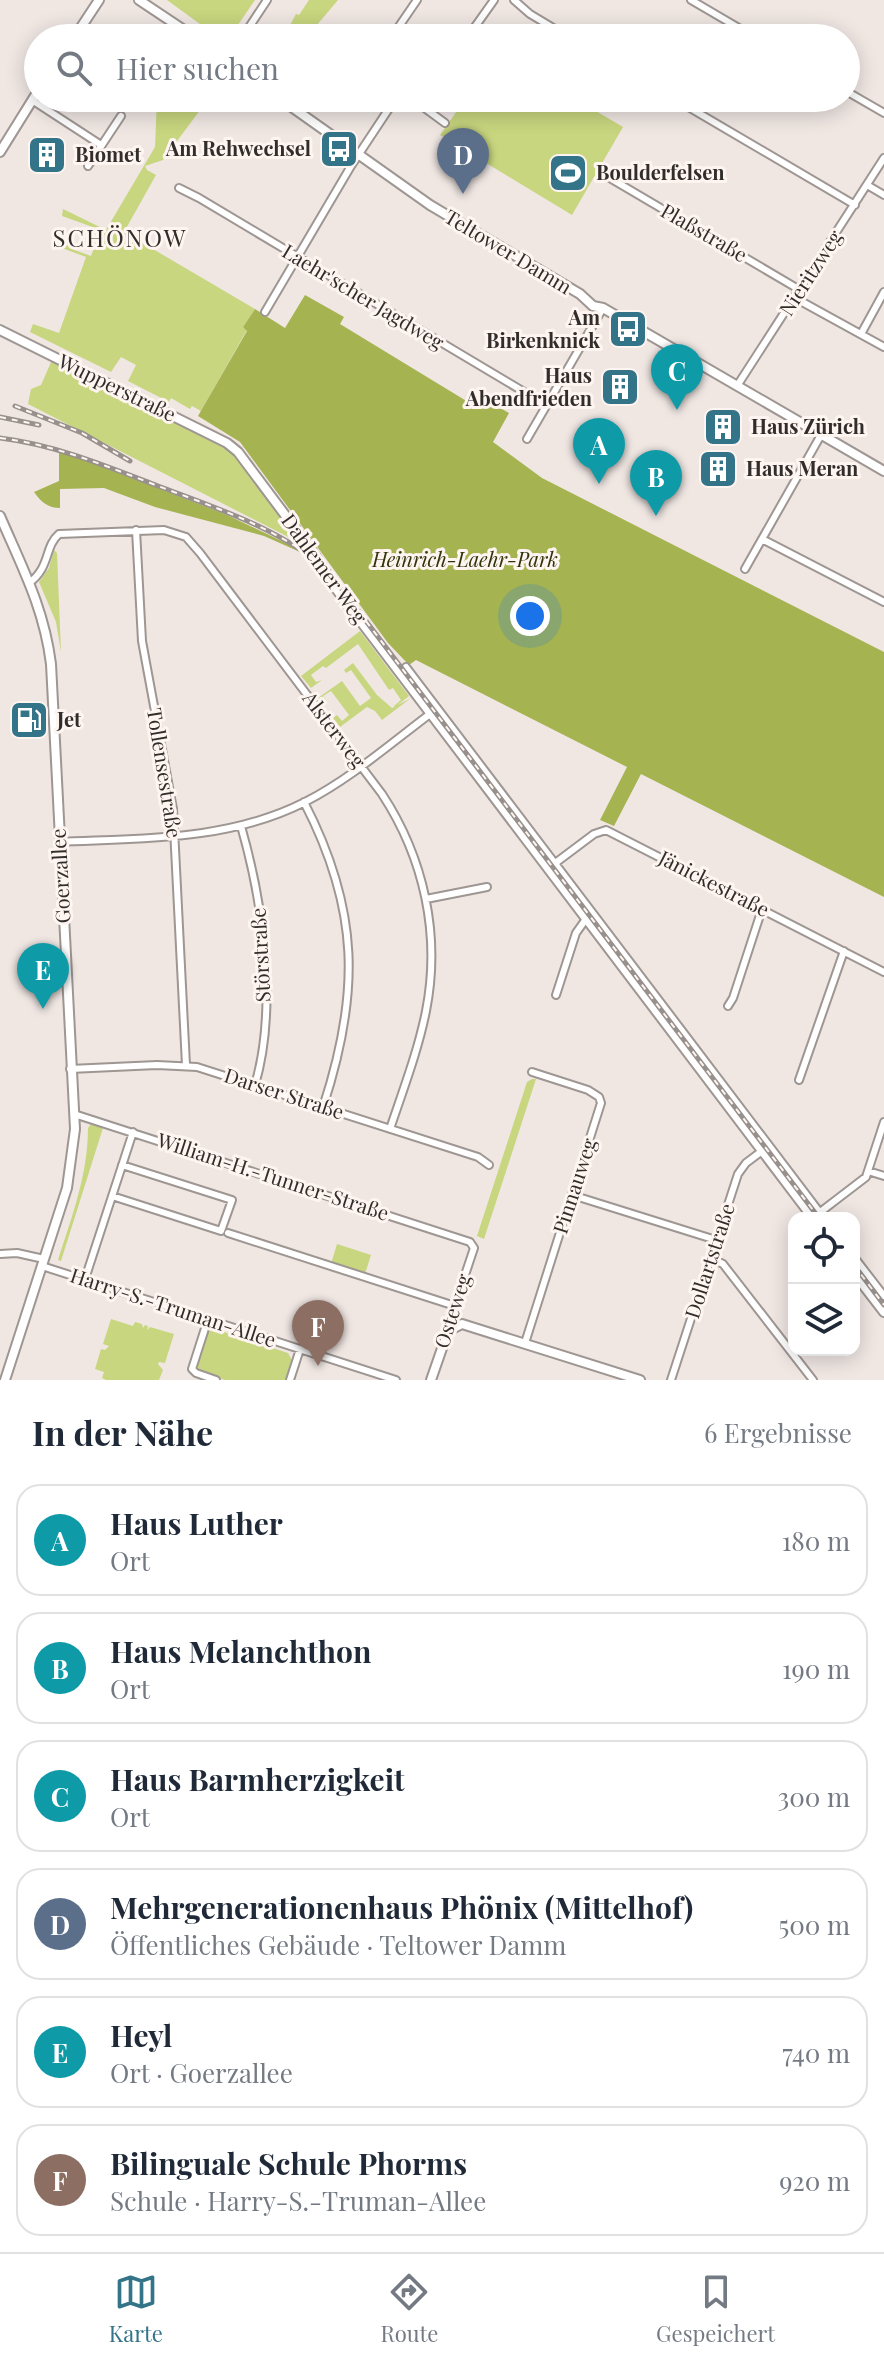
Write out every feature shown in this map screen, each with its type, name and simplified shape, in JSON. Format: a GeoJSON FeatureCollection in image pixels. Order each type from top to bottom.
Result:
{"type":"FeatureCollection","features":[{"type":"Feature","properties":{"kind":"main road"},"geometry":{"type":"LineString","coordinates":[[83,24],[99,0]]}},
{"type":"Feature","properties":{"kind":"main road"},"geometry":{"type":"LineString","coordinates":[[139,0],[175,24]]}},
{"type":"Feature","properties":{"kind":"main road"},"geometry":{"type":"LineString","coordinates":[[0,152],[25,112]]}},
{"type":"Feature","properties":{"kind":"main road","name":"Teltower Damm"},"geometry":{"type":"LineString","coordinates":[[298,112],[448,216],[580,294],[600,302],[603,308],[884,471]]}},
{"type":"Feature","properties":{"kind":"main road","name":"Wupperstraße"},"geometry":{"type":"LineString","coordinates":[[0,330],[232,447]]}},
{"type":"Feature","properties":{"kind":"main road","name":"Dahlemer Weg"},"geometry":{"type":"LineString","coordinates":[[232,447],[418,689],[430,714],[444,723],[500,806],[528,834],[575,896],[586,919],[641,983],[814,1212]]}},
{"type":"Feature","properties":{"kind":"main road","name":"Goerzallee"},"geometry":{"type":"LineString","coordinates":[[0,516],[45,625],[51,660],[75,1145],[70,1175],[5,1380]]}},
{"type":"Feature","properties":{"kind":"main road"},"geometry":{"type":"LineString","coordinates":[[860,1276],[880,1296],[884,1312]]}},
{"type":"Feature","properties":{"kind":"main road"},"geometry":{"type":"LineString","coordinates":[[453,1326],[467,1325],[640,1380]]}},
{"type":"Feature","properties":{"kind":"main road","name":"Osteweg"},"geometry":{"type":"LineString","coordinates":[[431,1380],[448,1331],[453,1326]]}},
{"type":"Feature","properties":{"kind":"street"},"geometry":{"type":"LineString","coordinates":[[251,24],[267,0]]}},
{"type":"Feature","properties":{"kind":"street"},"geometry":{"type":"LineString","coordinates":[[401,24],[417,0]]}},
{"type":"Feature","properties":{"kind":"street"},"geometry":{"type":"LineString","coordinates":[[477,24],[494,0]]}},
{"type":"Feature","properties":{"kind":"street"},"geometry":{"type":"LineString","coordinates":[[514,0],[547,24]]}},
{"type":"Feature","properties":{"kind":"street"},"geometry":{"type":"LineString","coordinates":[[691,0],[732,24]]}},
{"type":"Feature","properties":{"kind":"street"},"geometry":{"type":"LineString","coordinates":[[860,99],[884,113]]}},
{"type":"Feature","properties":{"kind":"street"},"geometry":{"type":"LineString","coordinates":[[50,112],[101,145]]}},
{"type":"Feature","properties":{"kind":"street"},"geometry":{"type":"LineString","coordinates":[[265,312],[387,112]]}},
{"type":"Feature","properties":{"kind":"street"},"geometry":{"type":"LineString","coordinates":[[434,112],[445,123]]}},
{"type":"Feature","properties":{"kind":"street"},"geometry":{"type":"LineString","coordinates":[[697,112],[855,205]]}},
{"type":"Feature","properties":{"kind":"street"},"geometry":{"type":"LineString","coordinates":[[88,166],[121,116]]}},
{"type":"Feature","properties":{"kind":"street","name":"Nieritzweg"},"geometry":{"type":"LineString","coordinates":[[737,386],[884,158]]}},
{"type":"Feature","properties":{"kind":"street","name":"Plaßstraße"},"geometry":{"type":"LineString","coordinates":[[608,177],[800,290]]}},
{"type":"Feature","properties":{"kind":"street"},"geometry":{"type":"LineString","coordinates":[[867,185],[884,195]]}},
{"type":"Feature","properties":{"kind":"street","name":"Laehr'scher Jagdweg"},"geometry":{"type":"LineString","coordinates":[[179,188],[546,405]]}},
{"type":"Feature","properties":{"kind":"street"},"geometry":{"type":"LineString","coordinates":[[861,334],[884,292]]}},
{"type":"Feature","properties":{"kind":"street"},"geometry":{"type":"LineString","coordinates":[[795,298],[884,347]]}},
{"type":"Feature","properties":{"kind":"street"},"geometry":{"type":"LineString","coordinates":[[527,439],[603,308]]}},
{"type":"Feature","properties":{"kind":"street"},"geometry":{"type":"LineString","coordinates":[[745,569],[821,435]]}},
{"type":"Feature","properties":{"kind":"street","name":"Tollensestraße"},"geometry":{"type":"LineString","coordinates":[[136,530],[142,641],[171,792],[186,1065]]}},
{"type":"Feature","properties":{"kind":"street","name":"Alsterweg"},"geometry":{"type":"LineString","coordinates":[[29,583],[43,570],[52,540],[59,534],[172,531],[192,543],[393,812],[420,874],[432,953],[428,1002],[419,1040],[390,1129]]}},
{"type":"Feature","properties":{"kind":"street"},"geometry":{"type":"LineString","coordinates":[[762,539],[884,602]]}},
{"type":"Feature","properties":{"kind":"street","name":"Dahlemer Weg"},"geometry":{"type":"LineString","coordinates":[[406,667],[418,689],[444,723]]}},
{"type":"Feature","properties":{"kind":"street"},"geometry":{"type":"LineString","coordinates":[[59,842],[175,837],[241,826],[304,802],[361,766],[430,714]]}},
{"type":"Feature","properties":{"kind":"street","name":"Dahlemer Weg"},"geometry":{"type":"LineString","coordinates":[[473,762],[522,817],[528,834]]}},
{"type":"Feature","properties":{"kind":"street"},"geometry":{"type":"LineString","coordinates":[[500,806],[505,796]]}},
{"type":"Feature","properties":{"kind":"street"},"geometry":{"type":"LineString","coordinates":[[304,802],[326,847],[337,881],[347,924],[350,957],[344,1037],[323,1107]]}},
{"type":"Feature","properties":{"kind":"street"},"geometry":{"type":"LineString","coordinates":[[500,806],[511,803]]}},
{"type":"Feature","properties":{"kind":"street"},"geometry":{"type":"LineString","coordinates":[[514,823],[522,817]]}},
{"type":"Feature","properties":{"kind":"street","name":"Störstraße"},"geometry":{"type":"LineString","coordinates":[[241,826],[255,883],[264,950],[264,1015],[255,1085]]}},
{"type":"Feature","properties":{"kind":"street","name":"Jänickestraße"},"geometry":{"type":"LineString","coordinates":[[552,866],[594,834],[606,830],[884,972]]}},
{"type":"Feature","properties":{"kind":"street"},"geometry":{"type":"LineString","coordinates":[[426,899],[487,887]]}},
{"type":"Feature","properties":{"kind":"street","name":"Dahlemer Weg"},"geometry":{"type":"LineString","coordinates":[[575,896],[641,983]]}},
{"type":"Feature","properties":{"kind":"street"},"geometry":{"type":"LineString","coordinates":[[728,1006],[762,909]]}},
{"type":"Feature","properties":{"kind":"street"},"geometry":{"type":"LineString","coordinates":[[556,995],[576,933],[586,919]]}},
{"type":"Feature","properties":{"kind":"street"},"geometry":{"type":"LineString","coordinates":[[799,1080],[844,951]]}},
{"type":"Feature","properties":{"kind":"street","name":"Darser Straße"},"geometry":{"type":"LineString","coordinates":[[70,1069],[186,1065],[478,1157],[489,1165]]}},
{"type":"Feature","properties":{"kind":"street","name":"Pinnauweg"},"geometry":{"type":"LineString","coordinates":[[525,1343],[600,1100],[590,1091],[532,1072]]}},
{"type":"Feature","properties":{"kind":"street","name":"William-H.-Tunner-Straße"},"geometry":{"type":"LineString","coordinates":[[74,1114],[471,1243]]}},
{"type":"Feature","properties":{"kind":"street"},"geometry":{"type":"LineString","coordinates":[[822,1212],[866,1177],[884,1122]]}},
{"type":"Feature","properties":{"kind":"street"},"geometry":{"type":"LineString","coordinates":[[85,1279],[133,1132]]}},
{"type":"Feature","properties":{"kind":"street","name":"Dollartstraße"},"geometry":{"type":"LineString","coordinates":[[671,1380],[740,1170],[765,1150]]}},
{"type":"Feature","properties":{"kind":"street"},"geometry":{"type":"LineString","coordinates":[[122,1165],[232,1200],[224,1232]]}},
{"type":"Feature","properties":{"kind":"street"},"geometry":{"type":"LineString","coordinates":[[868,1171],[884,1176]]}},
{"type":"Feature","properties":{"kind":"street"},"geometry":{"type":"LineString","coordinates":[[572,1195],[716,1240]]}},
{"type":"Feature","properties":{"kind":"street"},"geometry":{"type":"LineString","coordinates":[[112,1196],[455,1306]]}},
{"type":"Feature","properties":{"kind":"street","name":"Osteweg"},"geometry":{"type":"LineString","coordinates":[[453,1326],[455,1306],[474,1248],[471,1243]]}},
{"type":"Feature","properties":{"kind":"street","name":"Harry-S.-Truman-Allee"},"geometry":{"type":"LineString","coordinates":[[0,1254],[17,1253],[85,1279],[396,1380]]}},
{"type":"Feature","properties":{"kind":"street"},"geometry":{"type":"LineString","coordinates":[[711,1258],[723,1264],[813,1380]]}},
{"type":"Feature","properties":{"kind":"street"},"geometry":{"type":"LineString","coordinates":[[208,1319],[192,1369],[216,1380]]}},
{"type":"Feature","properties":{"kind":"street"},"geometry":{"type":"LineString","coordinates":[[290,1380],[300,1349]]}},
{"type":"Feature","properties":{"kind":"green space"},"geometry":{"type":"Polygon","coordinates":[[[167,0],[255,0],[239,24],[200,24],[167,0]]]}},
{"type":"Feature","properties":{"kind":"green space"},"geometry":{"type":"Polygon","coordinates":[[[309,0],[338,0],[318,24],[291,24],[296,14],[299,15],[309,0]]]}},
{"type":"Feature","properties":{"kind":"green space"},"geometry":{"type":"Polygon","coordinates":[[[156,112],[199,112],[163,160],[145,166],[156,175],[124,232],[255,309],[243,327],[247,330],[201,411],[192,406],[190,409],[171,398],[169,402],[128,381],[136,365],[121,357],[111,372],[30,332],[33,324],[59,333],[86,257],[62,248],[66,237],[72,239],[69,248],[91,256],[101,230],[62,216],[63,209],[106,230],[155,147],[156,112]]]}},
{"type":"Feature","properties":{"kind":"green space"},"geometry":{"type":"Polygon","coordinates":[[[456,112],[598,112],[623,127],[572,215],[440,135],[456,112]]]}},
{"type":"Feature","properties":{"kind":"green space","name":"Heinrich-Laehr-Park"},"geometry":{"type":"Polygon","coordinates":[[[305,295],[344,317],[340,324],[473,405],[479,396],[509,413],[493,442],[542,478],[884,652],[884,897],[641,774],[614,826],[600,820],[627,767],[416,660],[409,665],[388,643],[240,442],[198,416],[247,331],[243,327],[255,309],[285,328],[305,295]]]}},
{"type":"Feature","properties":{"kind":"green space"},"geometry":{"type":"Polygon","coordinates":[[[52,360],[231,450],[302,544],[28,404],[31,389],[41,385],[52,360]]]}},
{"type":"Feature","properties":{"kind":"green space"},"geometry":{"type":"Polygon","coordinates":[[[59,450],[225,514],[300,552],[264,536],[155,507],[104,488],[60,489],[60,508],[48,506],[34,492],[59,481],[59,450]]]}},
{"type":"Feature","properties":{"kind":"green space"},"geometry":{"type":"Polygon","coordinates":[[[54,550],[57,553],[61,652],[56,622],[39,582],[49,568],[54,550]]]}},
{"type":"Feature","properties":{"kind":"green space"},"geometry":{"type":"Polygon","coordinates":[[[360,631],[409,696],[395,707],[389,702],[394,706],[401,700],[393,688],[389,690],[358,644],[326,668],[323,666],[311,675],[316,682],[322,680],[311,688],[301,676],[360,631]]]}},
{"type":"Feature","properties":{"kind":"green space"},"geometry":{"type":"Polygon","coordinates":[[[353,663],[377,695],[392,708],[411,698],[382,720],[367,707],[340,727],[333,718],[337,715],[342,721],[349,715],[331,691],[323,696],[327,701],[323,704],[318,698],[342,681],[360,706],[371,698],[351,670],[346,673],[344,670],[353,663]]]}},
{"type":"Feature","properties":{"kind":"green space"},"geometry":{"type":"Polygon","coordinates":[[[536,1079],[484,1239],[477,1236],[527,1082],[536,1079]]]}},
{"type":"Feature","properties":{"kind":"green space"},"geometry":{"type":"Polygon","coordinates":[[[91,1124],[103,1128],[61,1261],[58,1260],[78,1195],[91,1124]]]}},
{"type":"Feature","properties":{"kind":"green space"},"geometry":{"type":"Polygon","coordinates":[[[337,1244],[371,1255],[365,1274],[331,1264],[337,1244]]]}},
{"type":"Feature","properties":{"kind":"green space"},"geometry":{"type":"Polygon","coordinates":[[[111,1319],[133,1326],[135,1322],[142,1324],[143,1328],[148,1326],[147,1330],[150,1327],[174,1334],[165,1363],[158,1364],[163,1370],[159,1380],[102,1378],[104,1372],[95,1369],[101,1349],[109,1346],[103,1344],[111,1319]]]}},
{"type":"Feature","properties":{"kind":"green space"},"geometry":{"type":"Polygon","coordinates":[[[209,1327],[288,1353],[293,1362],[287,1380],[225,1380],[200,1372],[196,1364],[209,1327]]]}},
{"type":"Feature","properties":{"kind":"railway"},"geometry":{"type":"LineString","coordinates":[[15,406],[82,433],[130,461]]}},
{"type":"Feature","properties":{"kind":"railway"},"geometry":{"type":"LineString","coordinates":[[0,417],[39,425]]}},
{"type":"Feature","properties":{"kind":"railway"},"geometry":{"type":"LineString","coordinates":[[0,438],[80,457],[225,511],[290,543],[328,571],[814,1212]]}},
{"type":"Feature","properties":{"kind":"railway"},"geometry":{"type":"LineString","coordinates":[[860,1273],[884,1305]]}},
{"type":"Feature","properties":{"kind":"place","name":"Am Rehwechsel"},"geometry":{"type":"Point","coordinates":[339,149]}},
{"type":"Feature","properties":{"kind":"place","name":"Biomet"},"geometry":{"type":"Point","coordinates":[47,155]}},
{"type":"Feature","properties":{"kind":"place","name":"Boulderfelsen"},"geometry":{"type":"Point","coordinates":[568,173]}},
{"type":"Feature","properties":{"kind":"place","name":"Mehrgenerationenhaus Phönix (Mittelhof)"},"geometry":{"type":"Point","coordinates":[463,194]}},
{"type":"Feature","properties":{"kind":"place","name":"Am Birkenknick"},"geometry":{"type":"Point","coordinates":[628,329]}},
{"type":"Feature","properties":{"kind":"place","name":"Haus Abendfrieden"},"geometry":{"type":"Point","coordinates":[620,387]}},
{"type":"Feature","properties":{"kind":"place","name":"Haus Barmherzigkeit"},"geometry":{"type":"Point","coordinates":[677,410]}},
{"type":"Feature","properties":{"kind":"place","name":"Haus Zürich"},"geometry":{"type":"Point","coordinates":[723,427]}},
{"type":"Feature","properties":{"kind":"place","name":"Haus Meran"},"geometry":{"type":"Point","coordinates":[718,469]}},
{"type":"Feature","properties":{"kind":"place","name":"Haus Luther"},"geometry":{"type":"Point","coordinates":[599,484]}},
{"type":"Feature","properties":{"kind":"place","name":"Haus Melanchthon"},"geometry":{"type":"Point","coordinates":[656,516]}},
{"type":"Feature","properties":{"kind":"place","name":"Jet"},"geometry":{"type":"Point","coordinates":[29,720]}},
{"type":"Feature","properties":{"kind":"place","name":"Heyl"},"geometry":{"type":"Point","coordinates":[43,1009]}},
{"type":"Feature","properties":{"kind":"place","name":"Bilinguale Schule Phorms"},"geometry":{"type":"Point","coordinates":[318,1366]}},
{"type":"Feature","properties":{"kind":"district","name":"SCHÖNOW"},"geometry":{"type":"Point","coordinates":[120,239]}}]}
